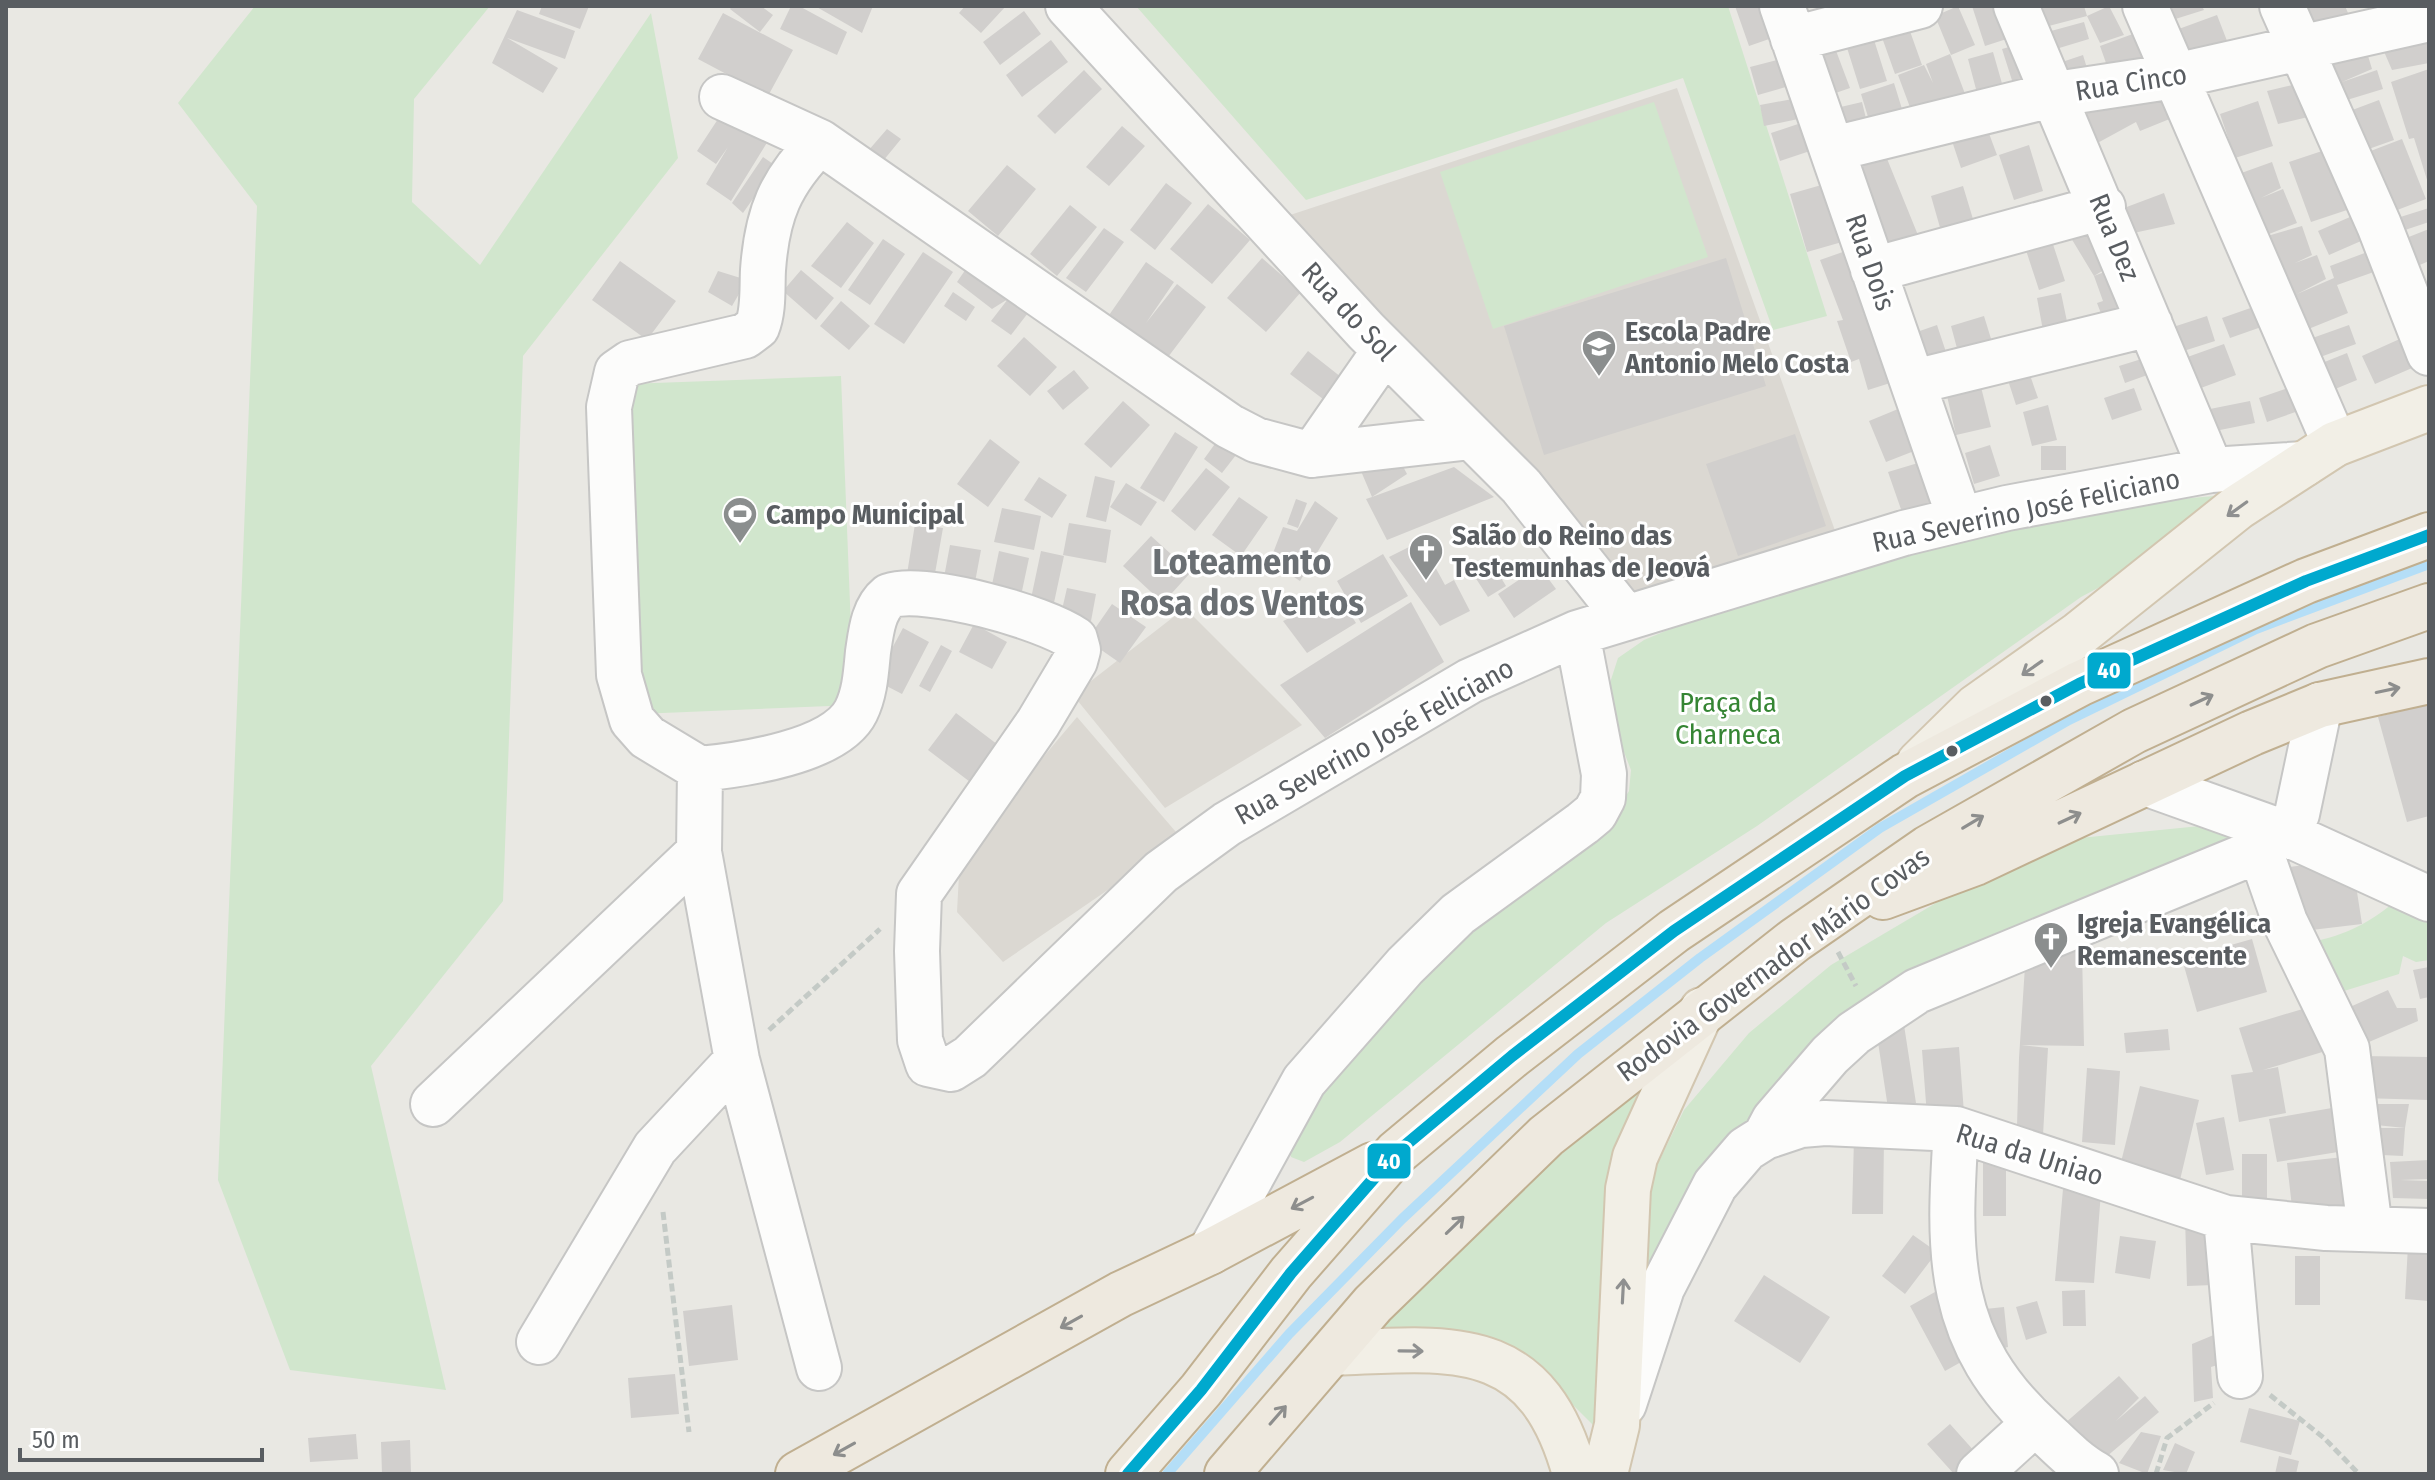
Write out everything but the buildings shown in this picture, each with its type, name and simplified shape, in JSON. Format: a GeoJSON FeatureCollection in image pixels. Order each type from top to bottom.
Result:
{"type":"FeatureCollection","features":[{"type":"Feature","properties":{"kind":"highway"},"geometry":{"type":"LineString","coordinates":[[1128,1474],[1201,1390],[1291,1273],[1396,1153],[1512,1056],[1674,931],[1905,776],[2079,684],[2306,581],[2429,535]]}},
{"type":"Feature","properties":{"kind":"highway","name":"Rodovia Governador Mário Covas"},"geometry":{"type":"LineString","coordinates":[[1227,1474],[1373,1304],[1546,1136],[1702,1010],[1928,848],[2134,731],[2317,646],[2429,606]]}},
{"type":"Feature","properties":{"kind":"highway"},"geometry":{"type":"LineString","coordinates":[[1842,909],[1914,888],[2320,705],[2429,681]]}},
{"type":"Feature","properties":{"kind":"highway"},"geometry":{"type":"LineString","coordinates":[[798,1474],[1121,1294],[1210,1252],[1396,1153]]}},
{"type":"Feature","properties":{"kind":"main road"},"geometry":{"type":"LineString","coordinates":[[1905,776],[1976,707],[2079,634],[2238,507],[2320,454],[2429,408]]}},
{"type":"Feature","properties":{"kind":"main road"},"geometry":{"type":"LineString","coordinates":[[1605,1474],[1617,1425],[1628,1189],[1635,1157],[1702,1010]]}},
{"type":"Feature","properties":{"kind":"main road"},"geometry":{"type":"LineString","coordinates":[[1333,1353],[1449,1351],[1486,1359],[1524,1380],[1544,1399],[1575,1474]]}},
{"type":"Feature","properties":{"kind":"street","name":"Rua do Sol"},"geometry":{"type":"LineString","coordinates":[[1068,6],[1385,350],[1521,486],[1626,618]]}},
{"type":"Feature","properties":{"kind":"street"},"geometry":{"type":"LineString","coordinates":[[1788,23],[1920,6]]}},
{"type":"Feature","properties":{"kind":"street","name":"Rua Dez"},"geometry":{"type":"LineString","coordinates":[[2016,6],[2056,94],[2211,470]]}},
{"type":"Feature","properties":{"kind":"street"},"geometry":{"type":"LineString","coordinates":[[2145,6],[2175,76],[2320,454]]}},
{"type":"Feature","properties":{"kind":"street"},"geometry":{"type":"LineString","coordinates":[[2282,6],[2379,225],[2429,353]]}},
{"type":"Feature","properties":{"kind":"street","name":"Rua Cinco"},"geometry":{"type":"LineString","coordinates":[[1833,149],[2056,94],[2175,76],[2425,19]]}},
{"type":"Feature","properties":{"kind":"street","name":"Rua Dois"},"geometry":{"type":"LineString","coordinates":[[1788,23],[1960,519]]}},
{"type":"Feature","properties":{"kind":"street"},"geometry":{"type":"LineString","coordinates":[[722,97],[820,142],[1229,426],[1256,440],[1312,455],[1471,437]]}},
{"type":"Feature","properties":{"kind":"street"},"geometry":{"type":"LineString","coordinates":[[820,142],[794,168],[776,200],[765,241],[757,327],[745,336],[630,363],[617,372],[612,385],[609,407],[619,675],[632,720],[682,761],[700,769],[762,762],[820,740],[851,720],[864,686],[877,610],[889,596],[913,593],[1046,621],[1075,639],[1078,650],[1075,661],[1038,723],[919,894]]}},
{"type":"Feature","properties":{"kind":"street"},"geometry":{"type":"LineString","coordinates":[[1873,270],[2103,207]]}},
{"type":"Feature","properties":{"kind":"street"},"geometry":{"type":"LineString","coordinates":[[1914,382],[2150,324]]}},
{"type":"Feature","properties":{"kind":"street"},"geometry":{"type":"LineString","coordinates":[[1312,455],[1385,350]]}},
{"type":"Feature","properties":{"kind":"street","name":"Rua Severino José Feliciano"},"geometry":{"type":"LineString","coordinates":[[919,894],[920,1040],[928,1064],[943,1070],[970,1057],[1161,872],[1227,824],[1470,681],[1577,633],[1960,519],[2211,470],[2320,454]]}},
{"type":"Feature","properties":{"kind":"street"},"geometry":{"type":"LineString","coordinates":[[1210,1252],[1304,1081],[1344,1035],[1405,966],[1458,914],[1583,823],[1599,806],[1604,774],[1577,633]]}},
{"type":"Feature","properties":{"kind":"street"},"geometry":{"type":"LineString","coordinates":[[1765,1137],[1784,1108],[1854,1033],[1917,991],[2273,842],[2302,801],[2320,705]]}},
{"type":"Feature","properties":{"kind":"street"},"geometry":{"type":"LineString","coordinates":[[700,769],[699,852],[737,1060],[819,1368]]}},
{"type":"Feature","properties":{"kind":"street"},"geometry":{"type":"LineString","coordinates":[[2145,783],[2273,842],[2429,899]]}},
{"type":"Feature","properties":{"kind":"street"},"geometry":{"type":"LineString","coordinates":[[2273,842],[2285,922],[2347,1049],[2370,1229]]}},
{"type":"Feature","properties":{"kind":"street"},"geometry":{"type":"LineString","coordinates":[[433,1104],[699,852]]}},
{"type":"Feature","properties":{"kind":"street"},"geometry":{"type":"LineString","coordinates":[[539,1342],[655,1148],[737,1060]]}},
{"type":"Feature","properties":{"kind":"street","name":"Rua da Uniao"},"geometry":{"type":"LineString","coordinates":[[1617,1425],[1662,1288],[1715,1185],[1737,1155],[1765,1137],[1801,1125],[1825,1123],[1956,1129],[2226,1218],[2429,1231]]}},
{"type":"Feature","properties":{"kind":"street"},"geometry":{"type":"LineString","coordinates":[[1956,1129],[1951,1219],[1954,1271],[1967,1327],[2000,1386],[2035,1423],[2096,1474]]}},
{"type":"Feature","properties":{"kind":"street"},"geometry":{"type":"LineString","coordinates":[[2226,1218],[2240,1376]]}},
{"type":"Feature","properties":{"kind":"street"},"geometry":{"type":"LineString","coordinates":[[1979,1474],[2035,1423]]}},
{"type":"Feature","properties":{"kind":"path"},"geometry":{"type":"LineString","coordinates":[[737,1060],[919,894]]}},
{"type":"Feature","properties":{"kind":"path"},"geometry":{"type":"LineString","coordinates":[[662,1210],[689,1432]]}},
{"type":"Feature","properties":{"kind":"path"},"geometry":{"type":"LineString","coordinates":[[2156,1474],[2167,1438],[2230,1391],[2240,1376],[2287,1406],[2359,1474]]}},
{"type":"Feature","properties":{"kind":"shaded area","name":"Escola Padre Antonio Melo Costa"},"geometry":{"type":"Polygon","coordinates":[[[1677,88],[1838,539],[1614,617],[1284,217],[1677,88]]]}},
{"type":"Feature","properties":{"kind":"shaded area"},"geometry":{"type":"Polygon","coordinates":[[[1185,608],[1302,725],[1165,808],[1073,695],[1185,608]]]}},
{"type":"Feature","properties":{"kind":"shaded area"},"geometry":{"type":"Polygon","coordinates":[[[1077,717],[1182,839],[1003,962],[957,912],[960,856],[1077,717]]]}},
{"type":"Feature","properties":{"kind":"green space"},"geometry":{"type":"Polygon","coordinates":[[[255,6],[490,6],[414,99],[412,202],[480,265],[651,13],[678,158],[523,356],[503,901],[371,1066],[446,1390],[290,1370],[218,1180],[257,206],[178,103],[255,6]]]}},
{"type":"Feature","properties":{"kind":"green space"},"geometry":{"type":"Polygon","coordinates":[[[1136,6],[1728,6],[1827,316],[1773,330],[1683,78],[1306,200],[1136,6]]]}},
{"type":"Feature","properties":{"kind":"green space"},"geometry":{"type":"Polygon","coordinates":[[[1654,102],[1708,257],[1493,329],[1440,172],[1654,102]]]}},
{"type":"Feature","properties":{"kind":"green space","name":"Campo Municipal"},"geometry":{"type":"Polygon","coordinates":[[[841,376],[854,705],[639,714],[627,384],[841,376]]]}},
{"type":"Feature","properties":{"kind":"green space","name":"Praça da Charneca"},"geometry":{"type":"Polygon","coordinates":[[[2214,496],[2217,518],[2207,530],[2081,597],[1757,826],[1606,923],[1340,1142],[1304,1162],[1291,1157],[1287,1142],[1379,1012],[1621,804],[1629,791],[1631,770],[1610,716],[1607,692],[1618,658],[1644,640],[1720,608],[2063,509],[2214,496]]]}},
{"type":"Feature","properties":{"kind":"green space"},"geometry":{"type":"Polygon","coordinates":[[[2200,826],[2249,835],[1926,977],[1752,1126],[1617,1425],[1645,1190],[1684,1110],[1749,1033],[1831,965],[1985,874],[2080,838],[2200,826]]]}},
{"type":"Feature","properties":{"kind":"green space"},"geometry":{"type":"Polygon","coordinates":[[[2392,904],[2429,913],[2429,960],[2416,962],[2403,956],[2399,974],[2344,991],[2323,987],[2306,943],[2352,930],[2392,904]]]}},
{"type":"Feature","properties":{"kind":"green space"},"geometry":{"type":"Polygon","coordinates":[[[1639,1089],[1606,1196],[1600,1432],[1528,1360],[1366,1339],[1525,1185],[1639,1089]]]}},
{"type":"Feature","properties":{"kind":"waterway"},"geometry":{"type":"LineString","coordinates":[[1167,1474],[1289,1334],[1402,1219],[1578,1054],[1700,958],[1880,828],[2069,720],[2256,629],[2429,564]]}},
{"type":"Feature","properties":{"kind":"transit line","name":"40"},"geometry":{"type":"LineString","coordinates":[[1128,1474],[1201,1390],[1291,1273],[1396,1153],[1512,1056],[1674,931],[1905,776],[2079,684],[2306,581],[2429,535]]}},
{"type":"Feature","properties":{"kind":"place","name":"Escola Padre Antonio Melo Costa"},"geometry":{"type":"Point","coordinates":[1599,378]}},
{"type":"Feature","properties":{"kind":"place","name":"Campo Municipal"},"geometry":{"type":"Point","coordinates":[740,545]}},
{"type":"Feature","properties":{"kind":"place","name":"Salão do Reino das Testemunhas de Jeová"},"geometry":{"type":"Point","coordinates":[1426,582]}},
{"type":"Feature","properties":{"kind":"place","name":"Igreja Evangélica Remanescente"},"geometry":{"type":"Point","coordinates":[2051,970]}},
{"type":"Feature","properties":{"kind":"district","name":"Loteamento Rosa dos Ventos"},"geometry":{"type":"Point","coordinates":[1242,582]}}]}
